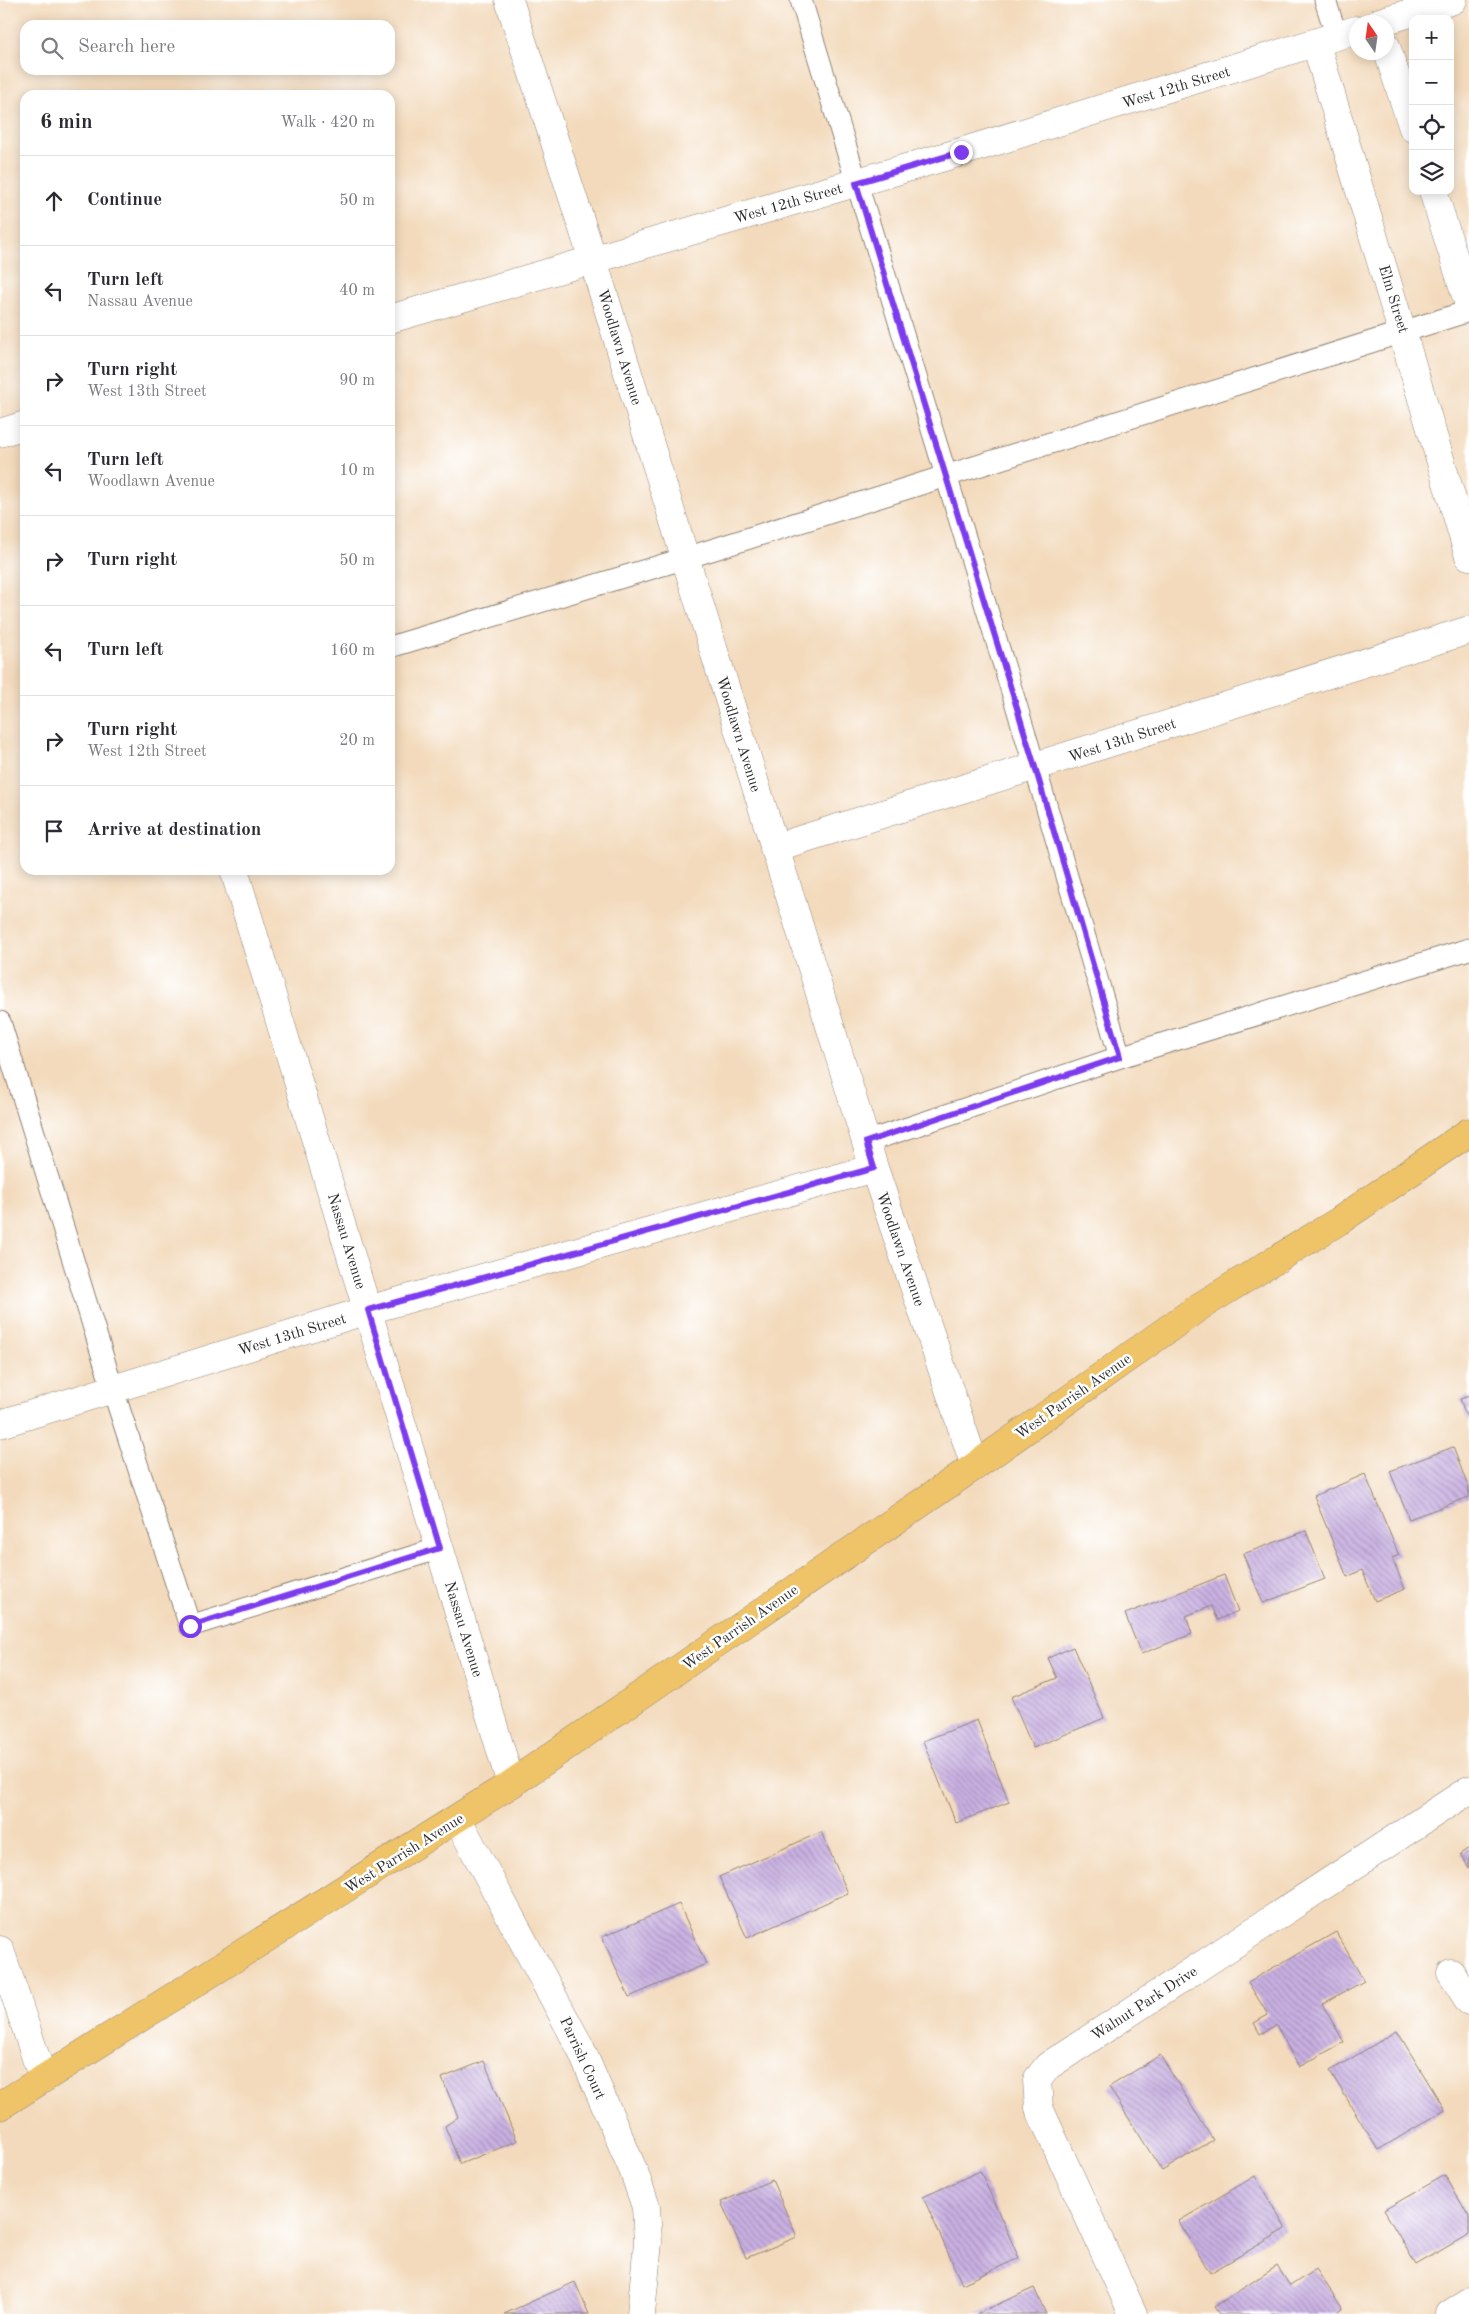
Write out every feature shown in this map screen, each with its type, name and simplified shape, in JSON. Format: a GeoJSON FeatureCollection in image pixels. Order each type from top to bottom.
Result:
{"type":"FeatureCollection","features":[{"type":"Feature","properties":{"kind":"main road","name":"West Parrish Avenue"},"geometry":{"type":"LineString","coordinates":[[0,2106],[458,1820],[975,1466],[1199,1307],[1340,1221],[1469,1132]]}},
{"type":"Feature","properties":{"kind":"street","name":"Woodlawn Avenue"},"geometry":{"type":"LineString","coordinates":[[509,0],[593,260],[874,1168],[975,1466]]}},
{"type":"Feature","properties":{"kind":"street"},"geometry":{"type":"LineString","coordinates":[[1394,18],[1453,0]]}},
{"type":"Feature","properties":{"kind":"street","name":"West 12th Street"},"geometry":{"type":"LineString","coordinates":[[395,317],[856,183],[1336,37]]}},
{"type":"Feature","properties":{"kind":"street","name":"Elm Street"},"geometry":{"type":"LineString","coordinates":[[1336,37],[1404,332],[1469,556]]}},
{"type":"Feature","properties":{"kind":"street"},"geometry":{"type":"LineString","coordinates":[[1391,60],[1409,116]]}},
{"type":"Feature","properties":{"kind":"street"},"geometry":{"type":"LineString","coordinates":[[1434,195],[1469,305]]}},
{"type":"Feature","properties":{"kind":"street"},"geometry":{"type":"LineString","coordinates":[[0,433],[20,427]]}},
{"type":"Feature","properties":{"kind":"street","name":"West 13th Street"},"geometry":{"type":"LineString","coordinates":[[774,848],[1469,630]]}},
{"type":"Feature","properties":{"kind":"street","name":"Nassau Avenue"},"geometry":{"type":"LineString","coordinates":[[236,875],[511,1784]]}},
{"type":"Feature","properties":{"kind":"street","name":"West 13th Street"},"geometry":{"type":"LineString","coordinates":[[0,1424],[368,1310],[874,1168]]}},
{"type":"Feature","properties":{"kind":"street","name":"Walnut Park Drive"},"geometry":{"type":"LineString","coordinates":[[1133,2314],[1048,2132],[1039,2108],[1037,2080],[1048,2066],[1469,1790]]}},
{"type":"Feature","properties":{"kind":"street","name":"Parrish Court"},"geometry":{"type":"LineString","coordinates":[[458,1820],[580,2047],[634,2172],[646,2207],[648,2242],[641,2314]]}},
{"type":"Feature","properties":{"kind":"street"},"geometry":{"type":"LineString","coordinates":[[0,1950],[43,2079]]}},
{"type":"Feature","properties":{"kind":"street"},"geometry":{"type":"LineString","coordinates":[[1451,1973],[1469,2001]]}},
{"type":"Feature","properties":{"kind":"street"},"geometry":{"type":"LineString","coordinates":[[1450,2314],[1469,2302]]}},
{"type":"Feature","properties":{"kind":"lane"},"geometry":{"type":"LineString","coordinates":[[801,0],[1035,767],[1120,1057]]}},
{"type":"Feature","properties":{"kind":"lane"},"geometry":{"type":"LineString","coordinates":[[1325,0],[1336,37]]}},
{"type":"Feature","properties":{"kind":"lane"},"geometry":{"type":"LineString","coordinates":[[395,645],[686,558],[1469,311]]}},
{"type":"Feature","properties":{"kind":"lane"},"geometry":{"type":"LineString","coordinates":[[866,1142],[1120,1057],[1469,949]]}},
{"type":"Feature","properties":{"kind":"lane"},"geometry":{"type":"LineString","coordinates":[[0,1022],[113,1390],[190,1626],[440,1548]]}},
{"type":"Feature","properties":{"kind":"building"},"geometry":{"type":"Polygon","coordinates":[[[1469,1396],[1469,1424],[1460,1399],[1469,1396]]]}},
{"type":"Feature","properties":{"kind":"building"},"geometry":{"type":"Polygon","coordinates":[[[1453,1447],[1469,1489],[1469,1497],[1409,1519],[1390,1471],[1453,1447]]]}},
{"type":"Feature","properties":{"kind":"building"},"geometry":{"type":"Polygon","coordinates":[[[1365,1474],[1399,1555],[1392,1558],[1405,1589],[1375,1601],[1362,1570],[1347,1577],[1314,1496],[1365,1474]]]}},
{"type":"Feature","properties":{"kind":"building"},"geometry":{"type":"Polygon","coordinates":[[[1306,1531],[1325,1579],[1263,1603],[1243,1554],[1306,1531]]]}},
{"type":"Feature","properties":{"kind":"building"},"geometry":{"type":"Polygon","coordinates":[[[1224,1575],[1238,1611],[1217,1620],[1211,1606],[1186,1616],[1192,1634],[1141,1654],[1125,1614],[1224,1575]]]}},
{"type":"Feature","properties":{"kind":"building"},"geometry":{"type":"Polygon","coordinates":[[[1073,1647],[1104,1718],[1033,1748],[1011,1697],[1057,1678],[1048,1658],[1073,1647]]]}},
{"type":"Feature","properties":{"kind":"building"},"geometry":{"type":"Polygon","coordinates":[[[977,1720],[1009,1802],[956,1823],[923,1741],[977,1720]]]}},
{"type":"Feature","properties":{"kind":"building"},"geometry":{"type":"Polygon","coordinates":[[[821,1832],[848,1893],[747,1938],[719,1877],[821,1832]]]}},
{"type":"Feature","properties":{"kind":"building"},"geometry":{"type":"Polygon","coordinates":[[[1469,1848],[1469,1868],[1460,1854],[1469,1848]]]}},
{"type":"Feature","properties":{"kind":"building"},"geometry":{"type":"Polygon","coordinates":[[[679,1904],[706,1964],[629,1997],[602,1937],[679,1904]]]}},
{"type":"Feature","properties":{"kind":"building"},"geometry":{"type":"Polygon","coordinates":[[[1336,1932],[1364,1981],[1322,2004],[1344,2042],[1299,2067],[1276,2025],[1260,2034],[1254,2023],[1268,2015],[1248,1982],[1336,1932]]]}},
{"type":"Feature","properties":{"kind":"building"},"geometry":{"type":"Polygon","coordinates":[[[1397,2031],[1445,2110],[1378,2150],[1330,2071],[1397,2031]]]}},
{"type":"Feature","properties":{"kind":"building"},"geometry":{"type":"Polygon","coordinates":[[[1160,2055],[1213,2140],[1162,2171],[1109,2087],[1160,2055]]]}},
{"type":"Feature","properties":{"kind":"building"},"geometry":{"type":"Polygon","coordinates":[[[484,2061],[517,2141],[460,2164],[445,2126],[458,2117],[442,2078],[484,2061]]]}},
{"type":"Feature","properties":{"kind":"building"},"geometry":{"type":"Polygon","coordinates":[[[980,2171],[1019,2258],[962,2284],[923,2197],[980,2171]]]}},
{"type":"Feature","properties":{"kind":"building"},"geometry":{"type":"Polygon","coordinates":[[[1445,2175],[1469,2217],[1469,2234],[1416,2265],[1384,2210],[1445,2175]]]}},
{"type":"Feature","properties":{"kind":"building"},"geometry":{"type":"Polygon","coordinates":[[[1255,2176],[1286,2229],[1210,2273],[1179,2221],[1255,2176]]]}},
{"type":"Feature","properties":{"kind":"building"},"geometry":{"type":"Polygon","coordinates":[[[772,2180],[797,2237],[746,2258],[721,2202],[772,2180]]]}},
{"type":"Feature","properties":{"kind":"building"},"geometry":{"type":"Polygon","coordinates":[[[1277,2266],[1290,2286],[1316,2269],[1343,2309],[1336,2314],[1219,2314],[1214,2307],[1277,2266]]]}},
{"type":"Feature","properties":{"kind":"building"},"geometry":{"type":"Polygon","coordinates":[[[575,2282],[589,2314],[504,2314],[575,2282]]]}},
{"type":"Feature","properties":{"kind":"building"},"geometry":{"type":"Polygon","coordinates":[[[1034,2288],[1046,2314],[976,2314],[1034,2288]]]}},
{"type":"Feature","properties":{"kind":"route"},"geometry":{"type":"LineString","coordinates":[[190,1626],[440,1548],[368,1310],[874,1168],[866,1142],[1120,1057],[1035,767],[856,183],[961,152]]}}]}
